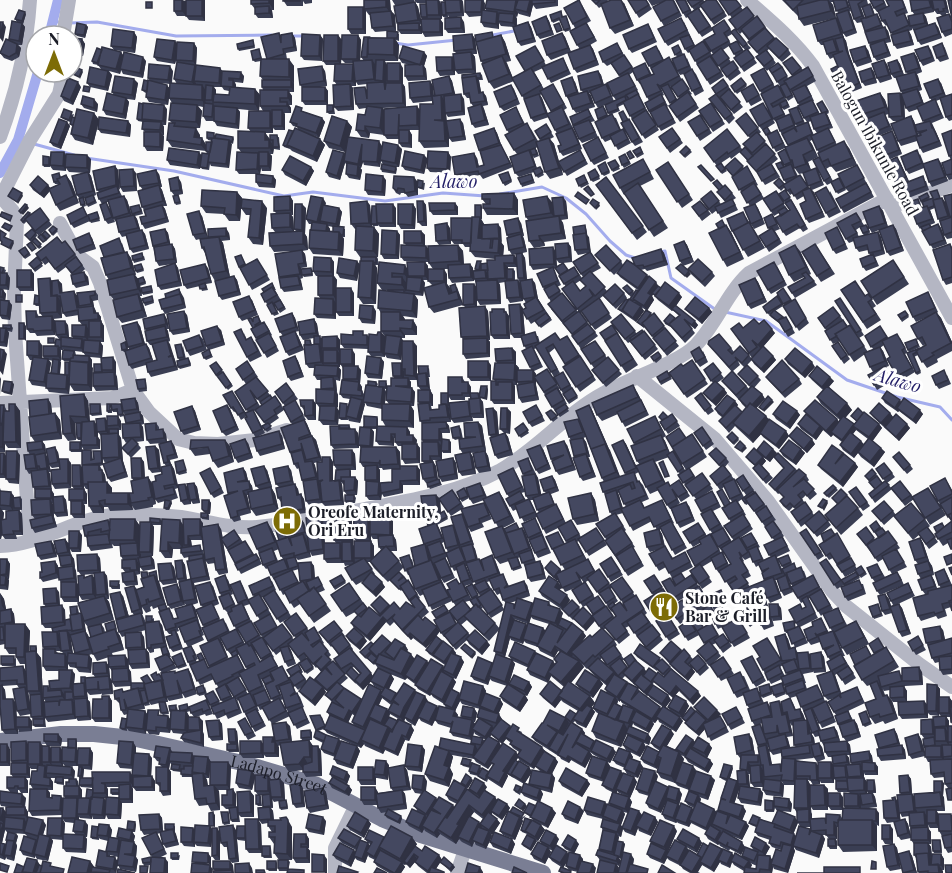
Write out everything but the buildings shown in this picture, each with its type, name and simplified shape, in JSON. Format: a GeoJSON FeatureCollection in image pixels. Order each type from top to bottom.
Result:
{"type":"FeatureCollection","features":[{"type":"Feature","properties":{"kind":"main road","name":"Ladapo Street"},"geometry":{"type":"LineString","coordinates":[[0,741],[61,734],[94,734],[132,738],[247,764],[317,785],[382,819],[411,831],[543,873]]}},
{"type":"Feature","properties":{"kind":"street"},"geometry":{"type":"LineString","coordinates":[[0,137],[9,113],[28,29],[30,0]]}},
{"type":"Feature","properties":{"kind":"street"},"geometry":{"type":"LineString","coordinates":[[65,24],[69,0]]}},
{"type":"Feature","properties":{"kind":"street","name":"Balogun Ibikunle Road"},"geometry":{"type":"LineString","coordinates":[[747,0],[783,30],[813,66],[952,318]]}},
{"type":"Feature","properties":{"kind":"street"},"geometry":{"type":"LineString","coordinates":[[30,541],[14,292],[17,221],[13,211],[1,198],[29,143],[59,94],[61,84]]}},
{"type":"Feature","properties":{"kind":"street"},"geometry":{"type":"LineString","coordinates":[[0,546],[30,541],[89,519],[114,515],[181,518],[233,527],[254,527],[424,498],[470,483],[498,471],[531,451],[578,408],[637,376],[679,358],[695,346],[718,317],[737,284],[749,273],[889,203],[952,185]]}},
{"type":"Feature","properties":{"kind":"street"},"geometry":{"type":"LineString","coordinates":[[60,224],[78,256],[93,267],[133,390],[149,412],[171,433],[178,439],[194,443],[255,440],[287,430]]}},
{"type":"Feature","properties":{"kind":"street"},"geometry":{"type":"LineString","coordinates":[[637,376],[715,439],[768,501],[832,591],[846,606],[952,687]]}},
{"type":"Feature","properties":{"kind":"street"},"geometry":{"type":"LineString","coordinates":[[0,403],[112,398],[133,390]]}},
{"type":"Feature","properties":{"kind":"street"},"geometry":{"type":"LineString","coordinates":[[334,873],[335,848],[356,805]]}},
{"type":"Feature","properties":{"kind":"street"},"geometry":{"type":"LineString","coordinates":[[457,873],[465,850]]}},
{"type":"Feature","properties":{"kind":"waterway"},"geometry":{"type":"LineString","coordinates":[[52,24],[58,0]]}},
{"type":"Feature","properties":{"kind":"waterway"},"geometry":{"type":"LineString","coordinates":[[53,22],[62,22]]}},
{"type":"Feature","properties":{"kind":"waterway"},"geometry":{"type":"LineString","coordinates":[[69,23],[97,22],[176,36],[271,35]]}},
{"type":"Feature","properties":{"kind":"waterway"},"geometry":{"type":"LineString","coordinates":[[493,35],[519,30]]}},
{"type":"Feature","properties":{"kind":"waterway"},"geometry":{"type":"LineString","coordinates":[[290,36],[304,36]]}},
{"type":"Feature","properties":{"kind":"waterway"},"geometry":{"type":"LineString","coordinates":[[394,43],[408,45],[457,40]]}},
{"type":"Feature","properties":{"kind":"waterway"},"geometry":{"type":"LineString","coordinates":[[0,173],[18,140],[34,84]]}},
{"type":"Feature","properties":{"kind":"waterway","name":"Alawo"},"geometry":{"type":"LineString","coordinates":[[34,144],[74,155]]}},
{"type":"Feature","properties":{"kind":"waterway","name":"Alawo"},"geometry":{"type":"LineString","coordinates":[[86,158],[174,171],[284,196],[313,192],[385,201],[443,193],[485,196]]}},
{"type":"Feature","properties":{"kind":"waterway","name":"Alawo"},"geometry":{"type":"LineString","coordinates":[[500,194],[542,187],[566,198],[586,214],[626,255],[635,258]]}},
{"type":"Feature","properties":{"kind":"waterway","name":"Alawo"},"geometry":{"type":"LineString","coordinates":[[659,252],[665,251],[671,278],[716,310]]}},
{"type":"Feature","properties":{"kind":"waterway","name":"Alawo"},"geometry":{"type":"LineString","coordinates":[[725,312],[766,321],[847,380],[897,397],[940,407],[952,420]]}},
{"type":"Feature","properties":{"kind":"place","name":"Oreofe Maternity, Ori Eru"},"geometry":{"type":"Point","coordinates":[287,521]}},
{"type":"Feature","properties":{"kind":"place","name":"Stone Café Bar & Grill"},"geometry":{"type":"Point","coordinates":[664,607]}}]}
